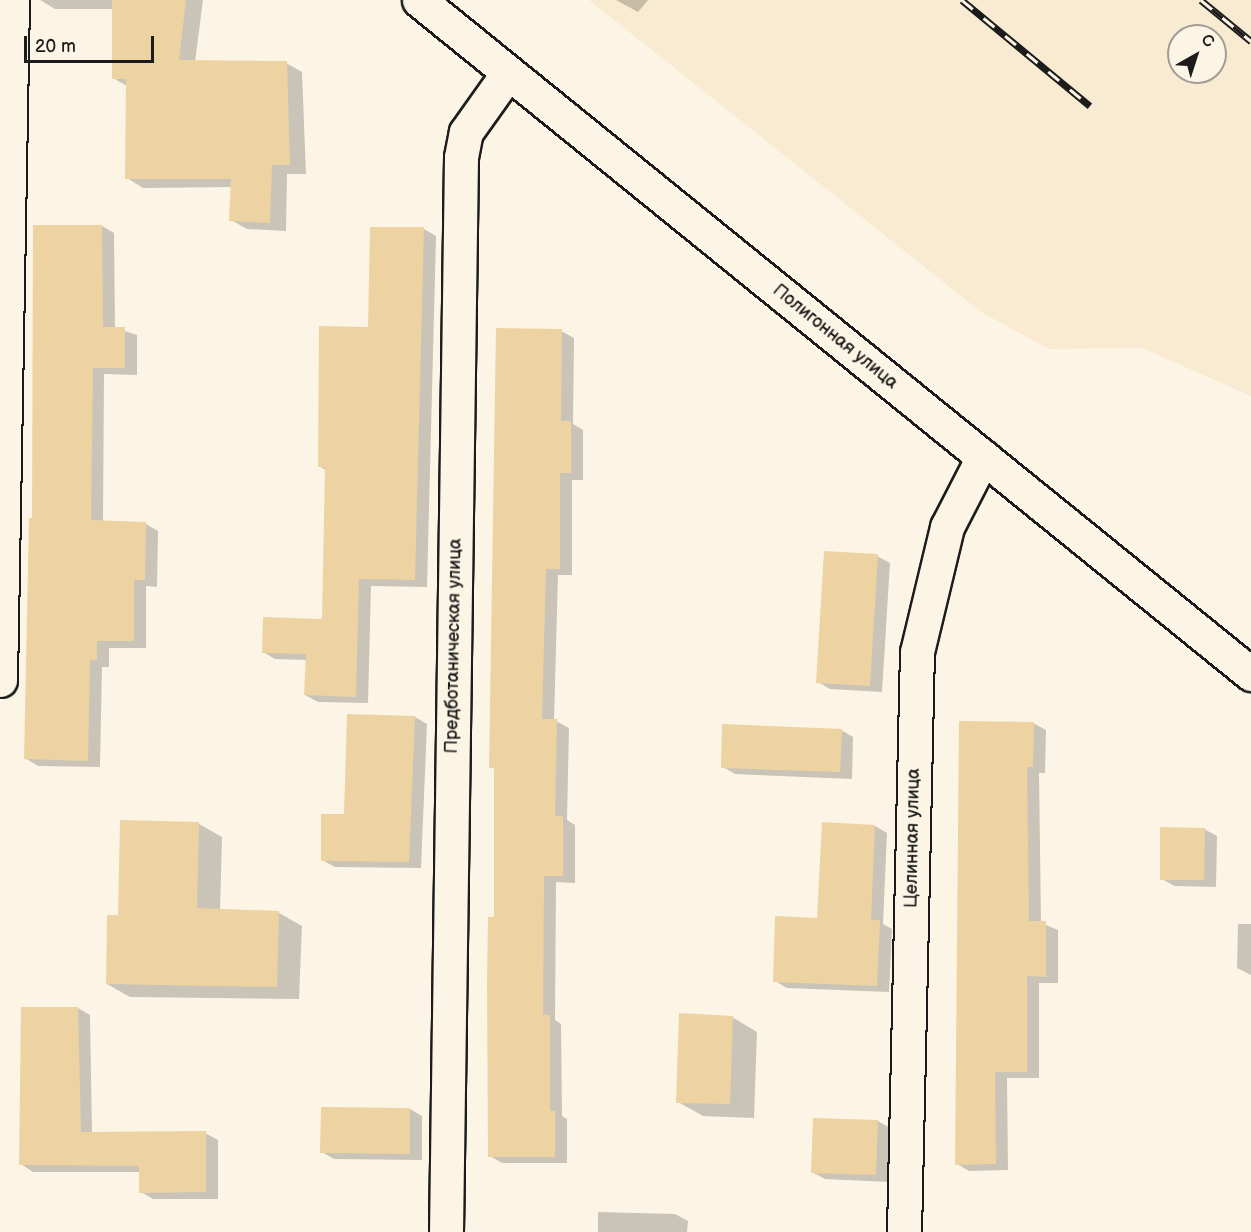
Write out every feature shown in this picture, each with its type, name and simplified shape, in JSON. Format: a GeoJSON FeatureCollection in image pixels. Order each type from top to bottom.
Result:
{"type":"FeatureCollection","features":[{"type":"Feature","properties":{"kind":"street"},"geometry":{"type":"LineString","coordinates":[[0,680],[12,0]]}},
{"type":"Feature","properties":{"kind":"street","name":"Полигонная улица"},"geometry":{"type":"LineString","coordinates":[[419,0],[1251,674]]}},
{"type":"Feature","properties":{"kind":"street","name":"Предботаническая улица"},"geometry":{"type":"LineString","coordinates":[[446,1232],[460,157],[466,132],[508,73]]}},
{"type":"Feature","properties":{"kind":"street","name":"Целинная улица"},"geometry":{"type":"LineString","coordinates":[[904,1232],[917,652],[947,527],[983,457]]}},
{"type":"Feature","properties":{"kind":"shaded area"},"geometry":{"type":"Polygon","coordinates":[[[589,0],[1251,0],[1251,396],[1142,348],[1049,349],[981,312],[589,0]]]}},
{"type":"Feature","properties":{"kind":"building"},"geometry":{"type":"Polygon","coordinates":[[[112,0],[186,0],[179,60],[287,61],[290,165],[272,165],[270,223],[229,221],[231,179],[125,179],[126,79],[112,79],[112,0]]]}},
{"type":"Feature","properties":{"kind":"building"},"geometry":{"type":"Polygon","coordinates":[[[33,225],[102,225],[103,327],[125,327],[125,368],[93,368],[91,520],[146,522],[145,580],[134,580],[134,641],[97,641],[97,660],[90,660],[88,761],[24,759],[29,518],[32,518],[33,225]]]}},
{"type":"Feature","properties":{"kind":"building"},"geometry":{"type":"Polygon","coordinates":[[[370,227],[424,227],[415,580],[359,579],[356,697],[304,695],[306,654],[262,653],[263,617],[322,619],[325,467],[318,467],[319,326],[368,327],[370,227]]]}},
{"type":"Feature","properties":{"kind":"building"},"geometry":{"type":"Polygon","coordinates":[[[496,328],[562,329],[561,421],[571,421],[571,473],[560,473],[560,569],[546,569],[542,719],[557,719],[555,816],[563,816],[563,876],[544,876],[543,1015],[550,1015],[550,1111],[555,1111],[555,1157],[488,1157],[488,917],[494,917],[494,768],[489,768],[496,328]]]}},
{"type":"Feature","properties":{"kind":"building"},"geometry":{"type":"Polygon","coordinates":[[[824,551],[878,554],[870,686],[816,683],[824,551]]]}},
{"type":"Feature","properties":{"kind":"building"},"geometry":{"type":"Polygon","coordinates":[[[347,714],[415,716],[409,862],[321,861],[321,814],[344,814],[347,714]]]}},
{"type":"Feature","properties":{"kind":"building"},"geometry":{"type":"Polygon","coordinates":[[[959,721],[1034,722],[1033,767],[1027,767],[1029,921],[1046,921],[1046,977],[1027,976],[1027,1072],[995,1072],[996,1164],[955,1165],[959,721]]]}},
{"type":"Feature","properties":{"kind":"building"},"geometry":{"type":"Polygon","coordinates":[[[722,724],[842,729],[840,772],[721,768],[722,724]]]}},
{"type":"Feature","properties":{"kind":"building"},"geometry":{"type":"Polygon","coordinates":[[[120,820],[199,822],[197,908],[279,911],[277,987],[106,984],[107,915],[118,915],[120,820]]]}},
{"type":"Feature","properties":{"kind":"building"},"geometry":{"type":"Polygon","coordinates":[[[822,822],[875,825],[871,920],[880,920],[877,986],[773,982],[775,916],[817,918],[822,822]]]}},
{"type":"Feature","properties":{"kind":"building"},"geometry":{"type":"Polygon","coordinates":[[[1160,827],[1205,828],[1204,880],[1160,880],[1160,827]]]}},
{"type":"Feature","properties":{"kind":"building"},"geometry":{"type":"Polygon","coordinates":[[[21,1007],[78,1007],[81,1132],[206,1131],[206,1192],[139,1193],[139,1166],[19,1165],[21,1007]]]}},
{"type":"Feature","properties":{"kind":"building"},"geometry":{"type":"Polygon","coordinates":[[[679,1013],[733,1016],[730,1104],[676,1103],[679,1013]]]}},
{"type":"Feature","properties":{"kind":"building"},"geometry":{"type":"Polygon","coordinates":[[[321,1107],[410,1108],[410,1154],[320,1153],[321,1107]]]}},
{"type":"Feature","properties":{"kind":"building"},"geometry":{"type":"Polygon","coordinates":[[[813,1118],[878,1120],[876,1175],[811,1173],[813,1118]]]}},
{"type":"Feature","properties":{"kind":"railway"},"geometry":{"type":"LineString","coordinates":[[962,0],[1090,106]]}},
{"type":"Feature","properties":{"kind":"railway"},"geometry":{"type":"LineString","coordinates":[[1201,0],[1251,41]]}}]}
